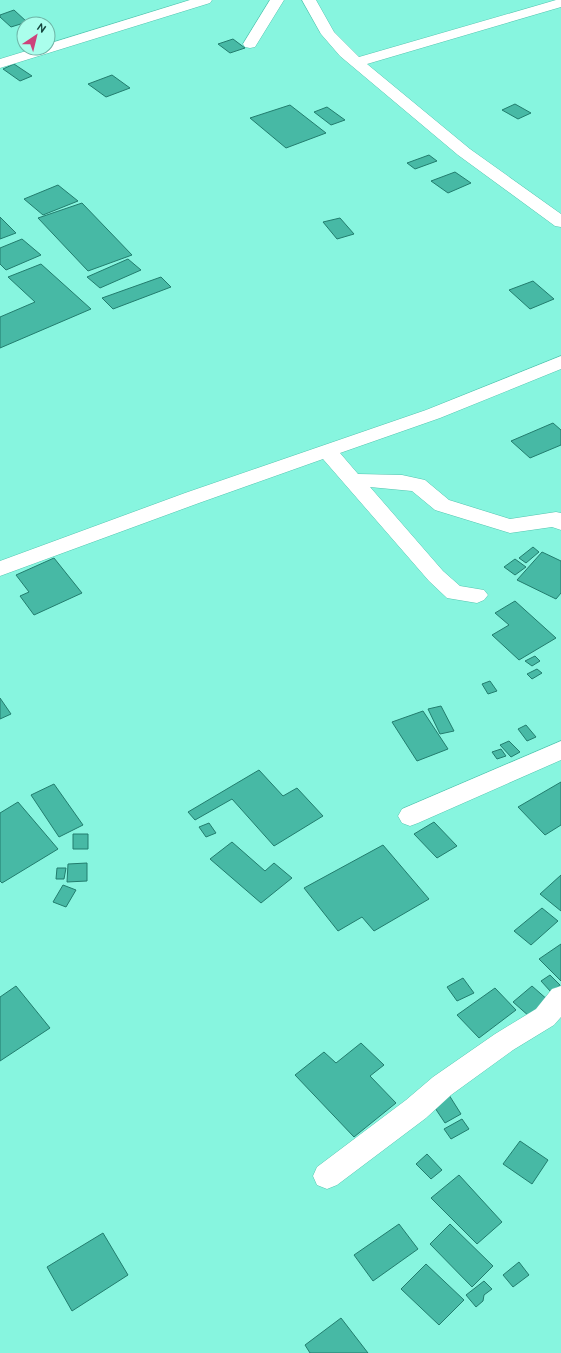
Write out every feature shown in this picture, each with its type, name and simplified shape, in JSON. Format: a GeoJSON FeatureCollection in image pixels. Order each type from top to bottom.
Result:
{"type":"FeatureCollection","features":[{"type":"Feature","properties":{"kind":"street"},"geometry":{"type":"LineString","coordinates":[[0,64],[205,0]]}},
{"type":"Feature","properties":{"kind":"street"},"geometry":{"type":"LineString","coordinates":[[250,44],[277,0]]}},
{"type":"Feature","properties":{"kind":"street"},"geometry":{"type":"LineString","coordinates":[[309,0],[328,34],[357,62],[464,152],[561,222]]}},
{"type":"Feature","properties":{"kind":"street"},"geometry":{"type":"LineString","coordinates":[[357,62],[561,4]]}},
{"type":"Feature","properties":{"kind":"street"},"geometry":{"type":"LineString","coordinates":[[0,569],[200,495],[433,414],[561,362]]}},
{"type":"Feature","properties":{"kind":"street"},"geometry":{"type":"LineString","coordinates":[[327,451],[436,576],[454,592],[476,595]]}},
{"type":"Feature","properties":{"kind":"street"},"geometry":{"type":"LineString","coordinates":[[352,480],[402,482],[418,485],[442,505],[510,526],[556,519],[561,523]]}},
{"type":"Feature","properties":{"kind":"street"},"geometry":{"type":"LineString","coordinates":[[410,816],[561,750]]}},
{"type":"Feature","properties":{"kind":"street"},"geometry":{"type":"LineString","coordinates":[[327,1176],[416,1109],[448,1082],[504,1042],[544,1017],[561,997]]}},
{"type":"Feature","properties":{"kind":"building"},"geometry":{"type":"Polygon","coordinates":[[[14,10],[20,16],[16,16],[16,25],[11,27],[0,17],[0,15],[14,10]]]}},
{"type":"Feature","properties":{"kind":"building"},"geometry":{"type":"Polygon","coordinates":[[[233,39],[245,48],[230,53],[218,44],[233,39]]]}},
{"type":"Feature","properties":{"kind":"building"},"geometry":{"type":"Polygon","coordinates":[[[14,64],[32,76],[20,81],[3,69],[14,64]]]}},
{"type":"Feature","properties":{"kind":"building"},"geometry":{"type":"Polygon","coordinates":[[[112,75],[130,88],[106,97],[88,84],[112,75]]]}},
{"type":"Feature","properties":{"kind":"building"},"geometry":{"type":"Polygon","coordinates":[[[515,104],[531,113],[518,119],[502,110],[515,104]]]}},
{"type":"Feature","properties":{"kind":"building"},"geometry":{"type":"Polygon","coordinates":[[[290,105],[326,133],[286,148],[250,118],[290,105]]]}},
{"type":"Feature","properties":{"kind":"building"},"geometry":{"type":"Polygon","coordinates":[[[327,107],[345,120],[331,125],[314,112],[327,107]]]}},
{"type":"Feature","properties":{"kind":"building"},"geometry":{"type":"Polygon","coordinates":[[[429,155],[437,161],[415,169],[407,163],[429,155]]]}},
{"type":"Feature","properties":{"kind":"building"},"geometry":{"type":"Polygon","coordinates":[[[455,172],[471,183],[448,193],[431,181],[455,172]]]}},
{"type":"Feature","properties":{"kind":"building"},"geometry":{"type":"Polygon","coordinates":[[[58,185],[78,201],[43,215],[24,199],[58,185]]]}},
{"type":"Feature","properties":{"kind":"building"},"geometry":{"type":"Polygon","coordinates":[[[82,203],[132,255],[88,271],[38,218],[82,203]]]}},
{"type":"Feature","properties":{"kind":"building"},"geometry":{"type":"Polygon","coordinates":[[[0,217],[16,233],[0,239],[0,217]]]}},
{"type":"Feature","properties":{"kind":"building"},"geometry":{"type":"Polygon","coordinates":[[[340,218],[354,234],[337,239],[323,222],[340,218]]]}},
{"type":"Feature","properties":{"kind":"building"},"geometry":{"type":"Polygon","coordinates":[[[22,239],[41,255],[6,270],[0,264],[0,248],[22,239]]]}},
{"type":"Feature","properties":{"kind":"building"},"geometry":{"type":"Polygon","coordinates":[[[128,259],[141,270],[100,288],[87,277],[128,259]]]}},
{"type":"Feature","properties":{"kind":"building"},"geometry":{"type":"Polygon","coordinates":[[[41,264],[91,309],[0,348],[0,317],[35,302],[8,277],[41,264]]]}},
{"type":"Feature","properties":{"kind":"building"},"geometry":{"type":"Polygon","coordinates":[[[161,277],[171,287],[113,309],[102,298],[161,277]]]}},
{"type":"Feature","properties":{"kind":"building"},"geometry":{"type":"Polygon","coordinates":[[[533,281],[554,299],[530,309],[509,290],[533,281]]]}},
{"type":"Feature","properties":{"kind":"building"},"geometry":{"type":"Polygon","coordinates":[[[553,423],[561,430],[561,445],[530,458],[511,441],[553,423]]]}},
{"type":"Feature","properties":{"kind":"building"},"geometry":{"type":"Polygon","coordinates":[[[533,547],[539,552],[526,563],[519,558],[533,547]]]}},
{"type":"Feature","properties":{"kind":"building"},"geometry":{"type":"Polygon","coordinates":[[[542,552],[561,561],[561,593],[556,599],[517,580],[542,552]]]}},
{"type":"Feature","properties":{"kind":"building"},"geometry":{"type":"Polygon","coordinates":[[[54,558],[82,593],[34,615],[20,596],[29,592],[16,575],[54,558]]]}},
{"type":"Feature","properties":{"kind":"building"},"geometry":{"type":"Polygon","coordinates":[[[515,559],[526,567],[515,575],[504,567],[515,559]]]}},
{"type":"Feature","properties":{"kind":"building"},"geometry":{"type":"Polygon","coordinates":[[[515,601],[556,638],[519,660],[492,635],[509,625],[495,613],[515,601]]]}},
{"type":"Feature","properties":{"kind":"building"},"geometry":{"type":"Polygon","coordinates":[[[535,656],[540,661],[532,666],[525,661],[535,656]]]}},
{"type":"Feature","properties":{"kind":"building"},"geometry":{"type":"Polygon","coordinates":[[[537,669],[542,673],[532,679],[527,674],[537,669]]]}},
{"type":"Feature","properties":{"kind":"building"},"geometry":{"type":"Polygon","coordinates":[[[490,681],[497,691],[488,694],[482,684],[490,681]]]}},
{"type":"Feature","properties":{"kind":"building"},"geometry":{"type":"Polygon","coordinates":[[[0,698],[11,714],[0,719],[0,698]]]}},
{"type":"Feature","properties":{"kind":"building"},"geometry":{"type":"Polygon","coordinates":[[[441,706],[454,731],[440,734],[428,709],[441,706]]]}},
{"type":"Feature","properties":{"kind":"building"},"geometry":{"type":"Polygon","coordinates":[[[423,711],[448,749],[417,761],[392,722],[423,711]]]}},
{"type":"Feature","properties":{"kind":"building"},"geometry":{"type":"Polygon","coordinates":[[[526,725],[536,737],[527,741],[518,729],[526,725]]]}},
{"type":"Feature","properties":{"kind":"building"},"geometry":{"type":"Polygon","coordinates":[[[509,741],[520,752],[511,757],[500,745],[509,741]]]}},
{"type":"Feature","properties":{"kind":"building"},"geometry":{"type":"Polygon","coordinates":[[[501,749],[506,756],[497,759],[492,752],[501,749]]]}},
{"type":"Feature","properties":{"kind":"building"},"geometry":{"type":"Polygon","coordinates":[[[259,770],[283,796],[297,788],[323,816],[274,846],[232,799],[195,820],[188,812],[259,770]]]}},
{"type":"Feature","properties":{"kind":"building"},"geometry":{"type":"Polygon","coordinates":[[[561,782],[561,825],[545,835],[518,807],[561,782]]]}},
{"type":"Feature","properties":{"kind":"building"},"geometry":{"type":"Polygon","coordinates":[[[54,784],[83,825],[59,837],[31,795],[54,784]]]}},
{"type":"Feature","properties":{"kind":"building"},"geometry":{"type":"Polygon","coordinates":[[[18,802],[58,849],[2,883],[0,881],[0,813],[18,802]]]}},
{"type":"Feature","properties":{"kind":"building"},"geometry":{"type":"Polygon","coordinates":[[[434,822],[457,846],[437,858],[414,834],[434,822]]]}},
{"type":"Feature","properties":{"kind":"building"},"geometry":{"type":"Polygon","coordinates":[[[209,823],[216,833],[206,837],[199,827],[209,823]]]}},
{"type":"Feature","properties":{"kind":"building"},"geometry":{"type":"Polygon","coordinates":[[[73,834],[88,834],[88,849],[73,849],[73,834]]]}},
{"type":"Feature","properties":{"kind":"building"},"geometry":{"type":"Polygon","coordinates":[[[232,842],[265,871],[274,863],[292,878],[261,903],[210,859],[232,842]]]}},
{"type":"Feature","properties":{"kind":"building"},"geometry":{"type":"Polygon","coordinates":[[[383,845],[429,899],[374,931],[362,917],[338,931],[304,888],[383,845]]]}},
{"type":"Feature","properties":{"kind":"building"},"geometry":{"type":"Polygon","coordinates":[[[87,863],[87,881],[67,882],[68,864],[87,863]]]}},
{"type":"Feature","properties":{"kind":"building"},"geometry":{"type":"Polygon","coordinates":[[[57,868],[66,868],[64,879],[56,879],[57,868]]]}},
{"type":"Feature","properties":{"kind":"building"},"geometry":{"type":"Polygon","coordinates":[[[561,875],[561,911],[540,894],[561,875]]]}},
{"type":"Feature","properties":{"kind":"building"},"geometry":{"type":"Polygon","coordinates":[[[63,885],[76,890],[66,907],[53,902],[63,885]]]}},
{"type":"Feature","properties":{"kind":"building"},"geometry":{"type":"Polygon","coordinates":[[[542,908],[558,921],[531,945],[514,931],[542,908]]]}},
{"type":"Feature","properties":{"kind":"building"},"geometry":{"type":"Polygon","coordinates":[[[561,944],[561,981],[539,959],[561,944]]]}},
{"type":"Feature","properties":{"kind":"building"},"geometry":{"type":"Polygon","coordinates":[[[550,975],[560,985],[551,992],[541,981],[550,975]]]}},
{"type":"Feature","properties":{"kind":"building"},"geometry":{"type":"Polygon","coordinates":[[[463,978],[474,993],[457,1001],[447,987],[463,978]]]}},
{"type":"Feature","properties":{"kind":"building"},"geometry":{"type":"Polygon","coordinates":[[[16,986],[50,1028],[0,1061],[0,997],[16,986]]]}},
{"type":"Feature","properties":{"kind":"building"},"geometry":{"type":"Polygon","coordinates":[[[532,986],[549,1001],[530,1017],[513,1002],[532,986]]]}},
{"type":"Feature","properties":{"kind":"building"},"geometry":{"type":"Polygon","coordinates":[[[495,988],[516,1010],[479,1038],[457,1015],[495,988]]]}},
{"type":"Feature","properties":{"kind":"building"},"geometry":{"type":"Polygon","coordinates":[[[361,1043],[384,1065],[370,1076],[396,1103],[354,1137],[295,1075],[324,1052],[336,1063],[361,1043]]]}},
{"type":"Feature","properties":{"kind":"building"},"geometry":{"type":"Polygon","coordinates":[[[449,1095],[461,1114],[445,1123],[433,1105],[449,1095]]]}},
{"type":"Feature","properties":{"kind":"building"},"geometry":{"type":"Polygon","coordinates":[[[462,1119],[469,1129],[451,1139],[444,1129],[462,1119]]]}},
{"type":"Feature","properties":{"kind":"building"},"geometry":{"type":"Polygon","coordinates":[[[520,1141],[548,1160],[532,1184],[503,1164],[520,1141]]]}},
{"type":"Feature","properties":{"kind":"building"},"geometry":{"type":"Polygon","coordinates":[[[427,1154],[442,1170],[431,1179],[416,1164],[427,1154]]]}},
{"type":"Feature","properties":{"kind":"building"},"geometry":{"type":"Polygon","coordinates":[[[459,1175],[502,1222],[477,1244],[431,1198],[459,1175]]]}},
{"type":"Feature","properties":{"kind":"building"},"geometry":{"type":"Polygon","coordinates":[[[399,1224],[418,1249],[373,1281],[354,1255],[399,1224]]]}},
{"type":"Feature","properties":{"kind":"building"},"geometry":{"type":"Polygon","coordinates":[[[450,1224],[493,1266],[472,1287],[430,1244],[450,1224]]]}},
{"type":"Feature","properties":{"kind":"building"},"geometry":{"type":"Polygon","coordinates":[[[103,1233],[128,1275],[72,1311],[47,1267],[103,1233]]]}},
{"type":"Feature","properties":{"kind":"building"},"geometry":{"type":"Polygon","coordinates":[[[519,1262],[529,1275],[513,1287],[503,1275],[519,1262]]]}},
{"type":"Feature","properties":{"kind":"building"},"geometry":{"type":"Polygon","coordinates":[[[426,1264],[464,1300],[439,1325],[401,1289],[426,1264]]]}},
{"type":"Feature","properties":{"kind":"building"},"geometry":{"type":"Polygon","coordinates":[[[484,1281],[492,1289],[484,1295],[483,1301],[476,1307],[466,1295],[484,1281]]]}},
{"type":"Feature","properties":{"kind":"building"},"geometry":{"type":"Polygon","coordinates":[[[341,1318],[368,1353],[310,1353],[305,1345],[341,1318]]]}}]}
